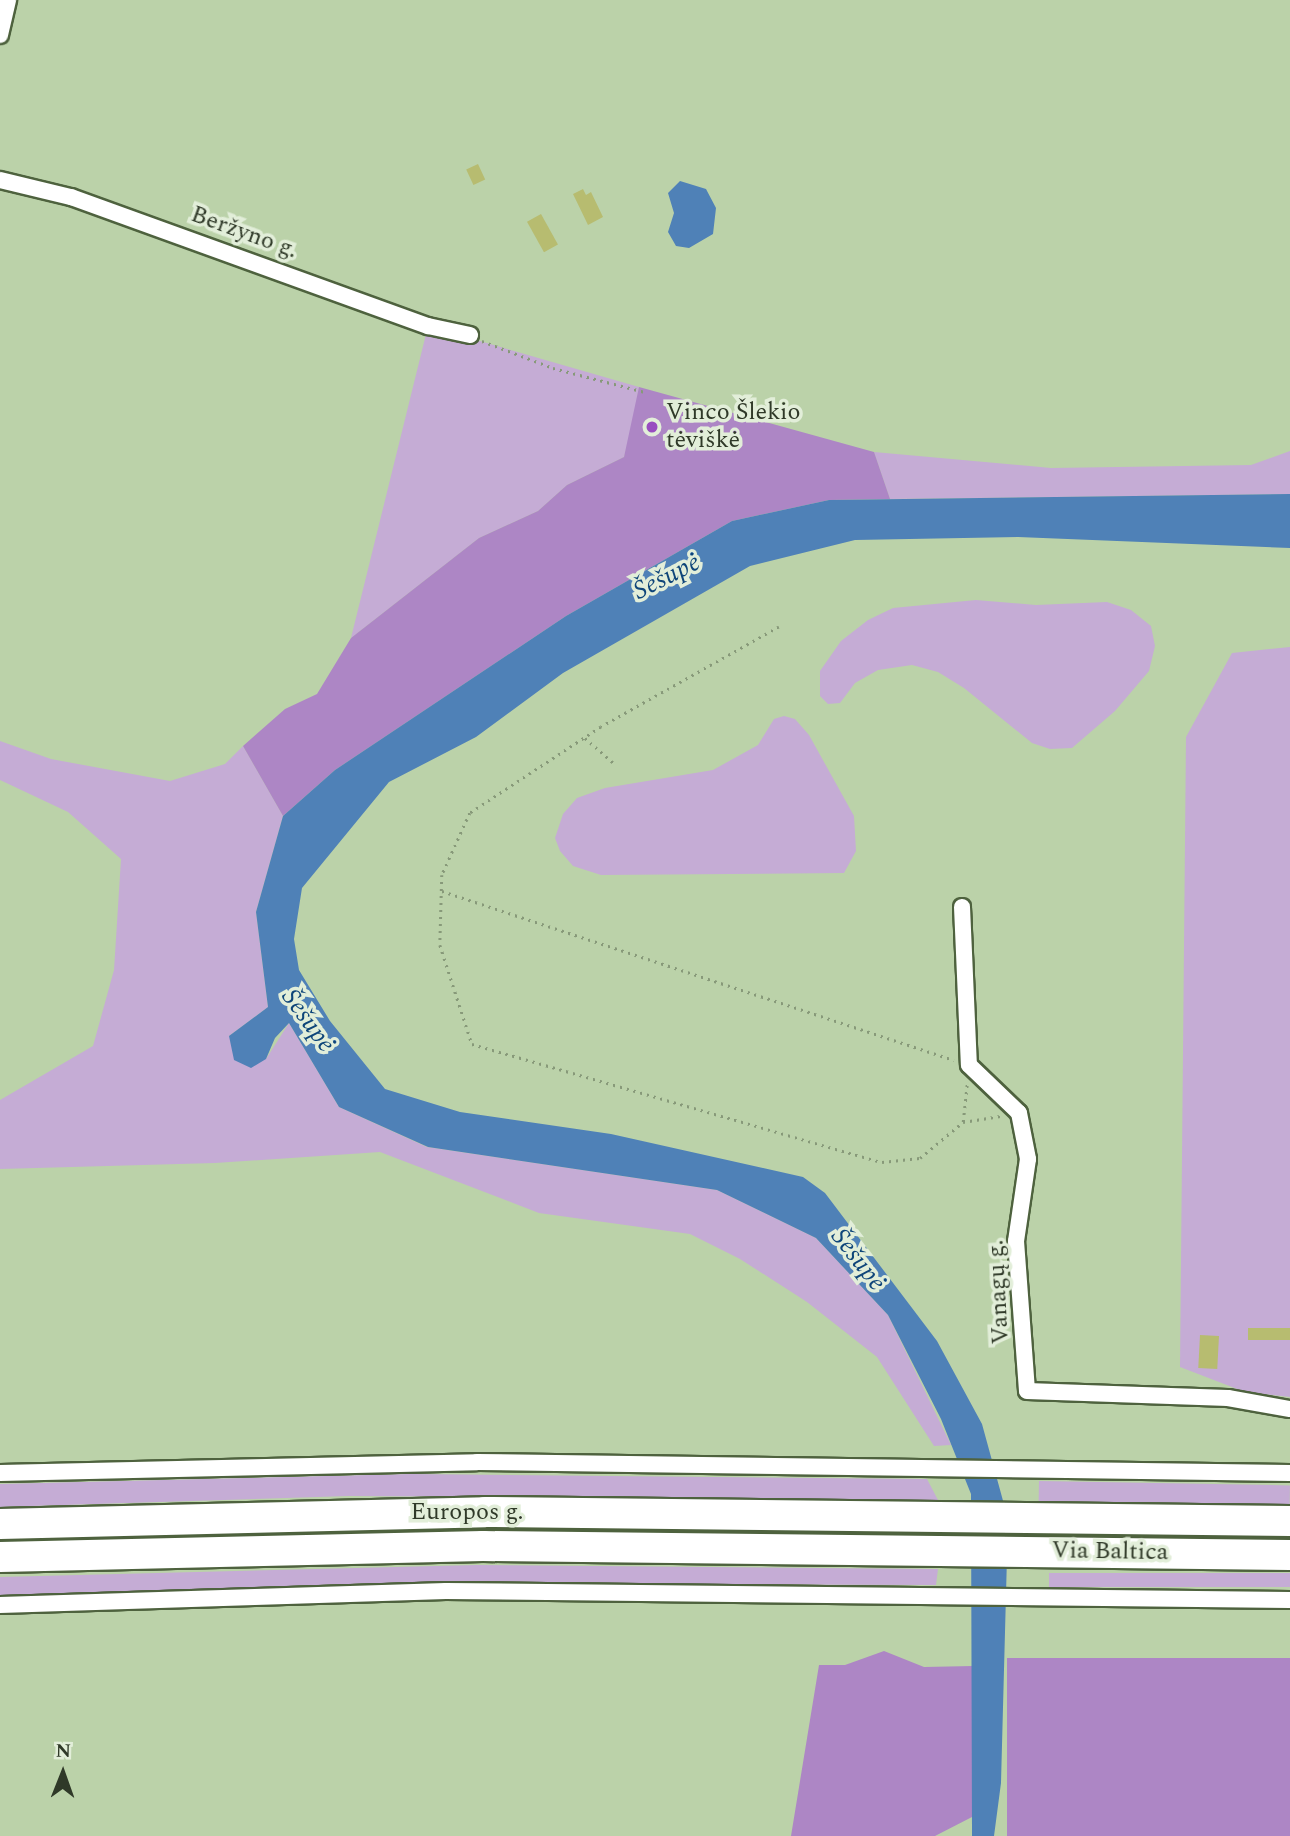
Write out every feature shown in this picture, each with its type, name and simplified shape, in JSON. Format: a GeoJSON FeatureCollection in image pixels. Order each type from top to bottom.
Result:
{"type":"FeatureCollection","features":[{"type":"Feature","properties":{"kind":"highway","name":"Europos g."},"geometry":{"type":"LineString","coordinates":[[0,1524],[376,1513],[933,1517]]}},
{"type":"Feature","properties":{"kind":"highway","name":"Via Baltica"},"geometry":{"type":"LineString","coordinates":[[933,1517],[1290,1521]]}},
{"type":"Feature","properties":{"kind":"highway","name":"Europos g."},"geometry":{"type":"LineString","coordinates":[[0,1557],[373,1546],[930,1550]]}},
{"type":"Feature","properties":{"kind":"highway","name":"Via Baltica"},"geometry":{"type":"LineString","coordinates":[[930,1550],[1290,1555]]}},
{"type":"Feature","properties":{"kind":"street"},"geometry":{"type":"LineString","coordinates":[[0,35],[8,0]]}},
{"type":"Feature","properties":{"kind":"street","name":"Beržyno g."},"geometry":{"type":"LineString","coordinates":[[0,180],[71,197],[428,326],[470,335]]}},
{"type":"Feature","properties":{"kind":"street"},"geometry":{"type":"LineString","coordinates":[[962,907],[969,1065],[1018,1113]]}},
{"type":"Feature","properties":{"kind":"street","name":"Vanagų g."},"geometry":{"type":"LineString","coordinates":[[1018,1113],[1028,1159],[1016,1241],[1027,1391],[1228,1398],[1290,1409]]}},
{"type":"Feature","properties":{"kind":"street"},"geometry":{"type":"LineString","coordinates":[[0,1473],[386,1462],[1290,1473]]}},
{"type":"Feature","properties":{"kind":"street"},"geometry":{"type":"LineString","coordinates":[[0,1605],[446,1591],[1290,1600]]}},
{"type":"Feature","properties":{"kind":"path"},"geometry":{"type":"LineString","coordinates":[[470,335],[553,368],[645,392]]}},
{"type":"Feature","properties":{"kind":"path"},"geometry":{"type":"LineString","coordinates":[[779,626],[585,738],[470,813],[442,875],[440,945],[471,1044],[882,1162],[920,1158],[963,1122],[1018,1113]]}},
{"type":"Feature","properties":{"kind":"path"},"geometry":{"type":"LineString","coordinates":[[585,738],[616,765]]}},
{"type":"Feature","properties":{"kind":"path"},"geometry":{"type":"LineString","coordinates":[[442,891],[969,1065],[963,1122]]}},
{"type":"Feature","properties":{"kind":"shaded area"},"geometry":{"type":"Polygon","coordinates":[[[428,326],[639,387],[631,433],[624,457],[567,485],[538,511],[479,538],[351,638],[428,326]]]}},
{"type":"Feature","properties":{"kind":"shaded area"},"geometry":{"type":"Polygon","coordinates":[[[639,387],[874,452],[890,499],[829,500],[732,521],[566,616],[335,770],[283,816],[243,746],[285,709],[317,694],[351,638],[479,538],[538,511],[567,485],[624,457],[639,387]]]}},
{"type":"Feature","properties":{"kind":"shaded area"},"geometry":{"type":"Polygon","coordinates":[[[1290,451],[1290,494],[890,499],[874,452],[1051,468],[1251,465],[1290,451]]]}},
{"type":"Feature","properties":{"kind":"shaded area"},"geometry":{"type":"Polygon","coordinates":[[[976,600],[1036,605],[1107,602],[1131,610],[1151,626],[1155,646],[1149,671],[1115,711],[1072,748],[1050,749],[1032,743],[964,688],[938,672],[912,665],[878,670],[855,683],[840,703],[828,704],[820,696],[820,671],[841,641],[868,620],[893,608],[976,600]]]}},
{"type":"Feature","properties":{"kind":"shaded area"},"geometry":{"type":"Polygon","coordinates":[[[1290,647],[1290,1397],[1245,1392],[1180,1367],[1186,737],[1232,653],[1290,647]]]}},
{"type":"Feature","properties":{"kind":"shaded area"},"geometry":{"type":"Polygon","coordinates":[[[784,716],[795,719],[809,735],[854,816],[856,851],[844,873],[601,875],[573,866],[560,851],[555,838],[563,814],[577,798],[605,788],[713,770],[758,745],[774,719],[784,716]]]}},
{"type":"Feature","properties":{"kind":"shaded area"},"geometry":{"type":"Polygon","coordinates":[[[0,741],[51,759],[170,781],[225,764],[243,746],[283,816],[256,912],[268,1007],[229,1036],[266,1059],[289,1023],[339,1107],[427,1147],[717,1190],[816,1238],[888,1315],[951,1445],[934,1446],[877,1357],[807,1302],[740,1259],[690,1234],[539,1213],[380,1152],[215,1163],[0,1169],[0,1100],[93,1046],[114,970],[121,859],[68,812],[0,780],[0,741]]]}},
{"type":"Feature","properties":{"kind":"shaded area"},"geometry":{"type":"Polygon","coordinates":[[[410,1474],[927,1479],[938,1500],[349,1496],[0,1507],[0,1484],[410,1474]]]}},
{"type":"Feature","properties":{"kind":"shaded area"},"geometry":{"type":"Polygon","coordinates":[[[1039,1481],[1290,1485],[1290,1507],[1039,1503],[1039,1481]]]}},
{"type":"Feature","properties":{"kind":"shaded area"},"geometry":{"type":"Polygon","coordinates":[[[283,1526],[938,1529],[939,1539],[0,1547],[0,1536],[283,1526]]]}},
{"type":"Feature","properties":{"kind":"shaded area"},"geometry":{"type":"Polygon","coordinates":[[[1051,1532],[1290,1532],[1290,1540],[1051,1540],[1051,1532]]]}},
{"type":"Feature","properties":{"kind":"shaded area"},"geometry":{"type":"Polygon","coordinates":[[[477,1565],[938,1569],[936,1585],[379,1583],[0,1596],[0,1577],[477,1565]]]}},
{"type":"Feature","properties":{"kind":"shaded area"},"geometry":{"type":"Polygon","coordinates":[[[1049,1573],[1290,1573],[1290,1587],[1049,1587],[1049,1573]]]}},
{"type":"Feature","properties":{"kind":"shaded area"},"geometry":{"type":"Polygon","coordinates":[[[884,1651],[924,1667],[973,1666],[972,1817],[935,1836],[791,1836],[819,1665],[845,1665],[884,1651]]]}},
{"type":"Feature","properties":{"kind":"shaded area"},"geometry":{"type":"Polygon","coordinates":[[[1007,1658],[1290,1658],[1290,1836],[1007,1836],[1007,1658]]]}},
{"type":"Feature","properties":{"kind":"water"},"geometry":{"type":"Polygon","coordinates":[[[680,181],[706,189],[716,208],[713,234],[689,248],[676,246],[668,232],[674,213],[668,193],[680,181]]]}},
{"type":"Feature","properties":{"kind":"water","name":"Šešupė"},"geometry":{"type":"Polygon","coordinates":[[[1290,494],[1290,548],[1018,537],[855,540],[750,566],[563,673],[476,737],[389,782],[302,888],[294,939],[299,970],[330,1021],[385,1089],[460,1112],[611,1134],[803,1177],[825,1193],[937,1341],[982,1424],[1008,1519],[1001,1783],[994,1836],[972,1836],[971,1494],[941,1419],[888,1315],[816,1238],[717,1190],[428,1147],[339,1107],[289,1023],[275,1038],[266,1059],[251,1068],[234,1060],[229,1036],[268,1007],[256,912],[283,816],[335,770],[566,616],[732,521],[829,500],[1290,494]]]}},
{"type":"Feature","properties":{"kind":"building"},"geometry":{"type":"Polygon","coordinates":[[[478,164],[485,179],[473,185],[466,169],[478,164]]]}},
{"type":"Feature","properties":{"kind":"building"},"geometry":{"type":"Polygon","coordinates":[[[583,189],[586,195],[591,192],[603,217],[588,225],[573,194],[583,189]]]}},
{"type":"Feature","properties":{"kind":"building"},"geometry":{"type":"Polygon","coordinates":[[[541,214],[558,245],[544,252],[527,222],[541,214]]]}},
{"type":"Feature","properties":{"kind":"building"},"geometry":{"type":"Polygon","coordinates":[[[1248,1328],[1290,1328],[1290,1340],[1248,1340],[1248,1328]]]}},
{"type":"Feature","properties":{"kind":"building"},"geometry":{"type":"Polygon","coordinates":[[[1200,1335],[1219,1336],[1217,1369],[1198,1368],[1200,1335]]]}},
{"type":"Feature","properties":{"kind":"place","name":"Vinco Šlekio tėviškė"},"geometry":{"type":"Point","coordinates":[652,427]}}]}
